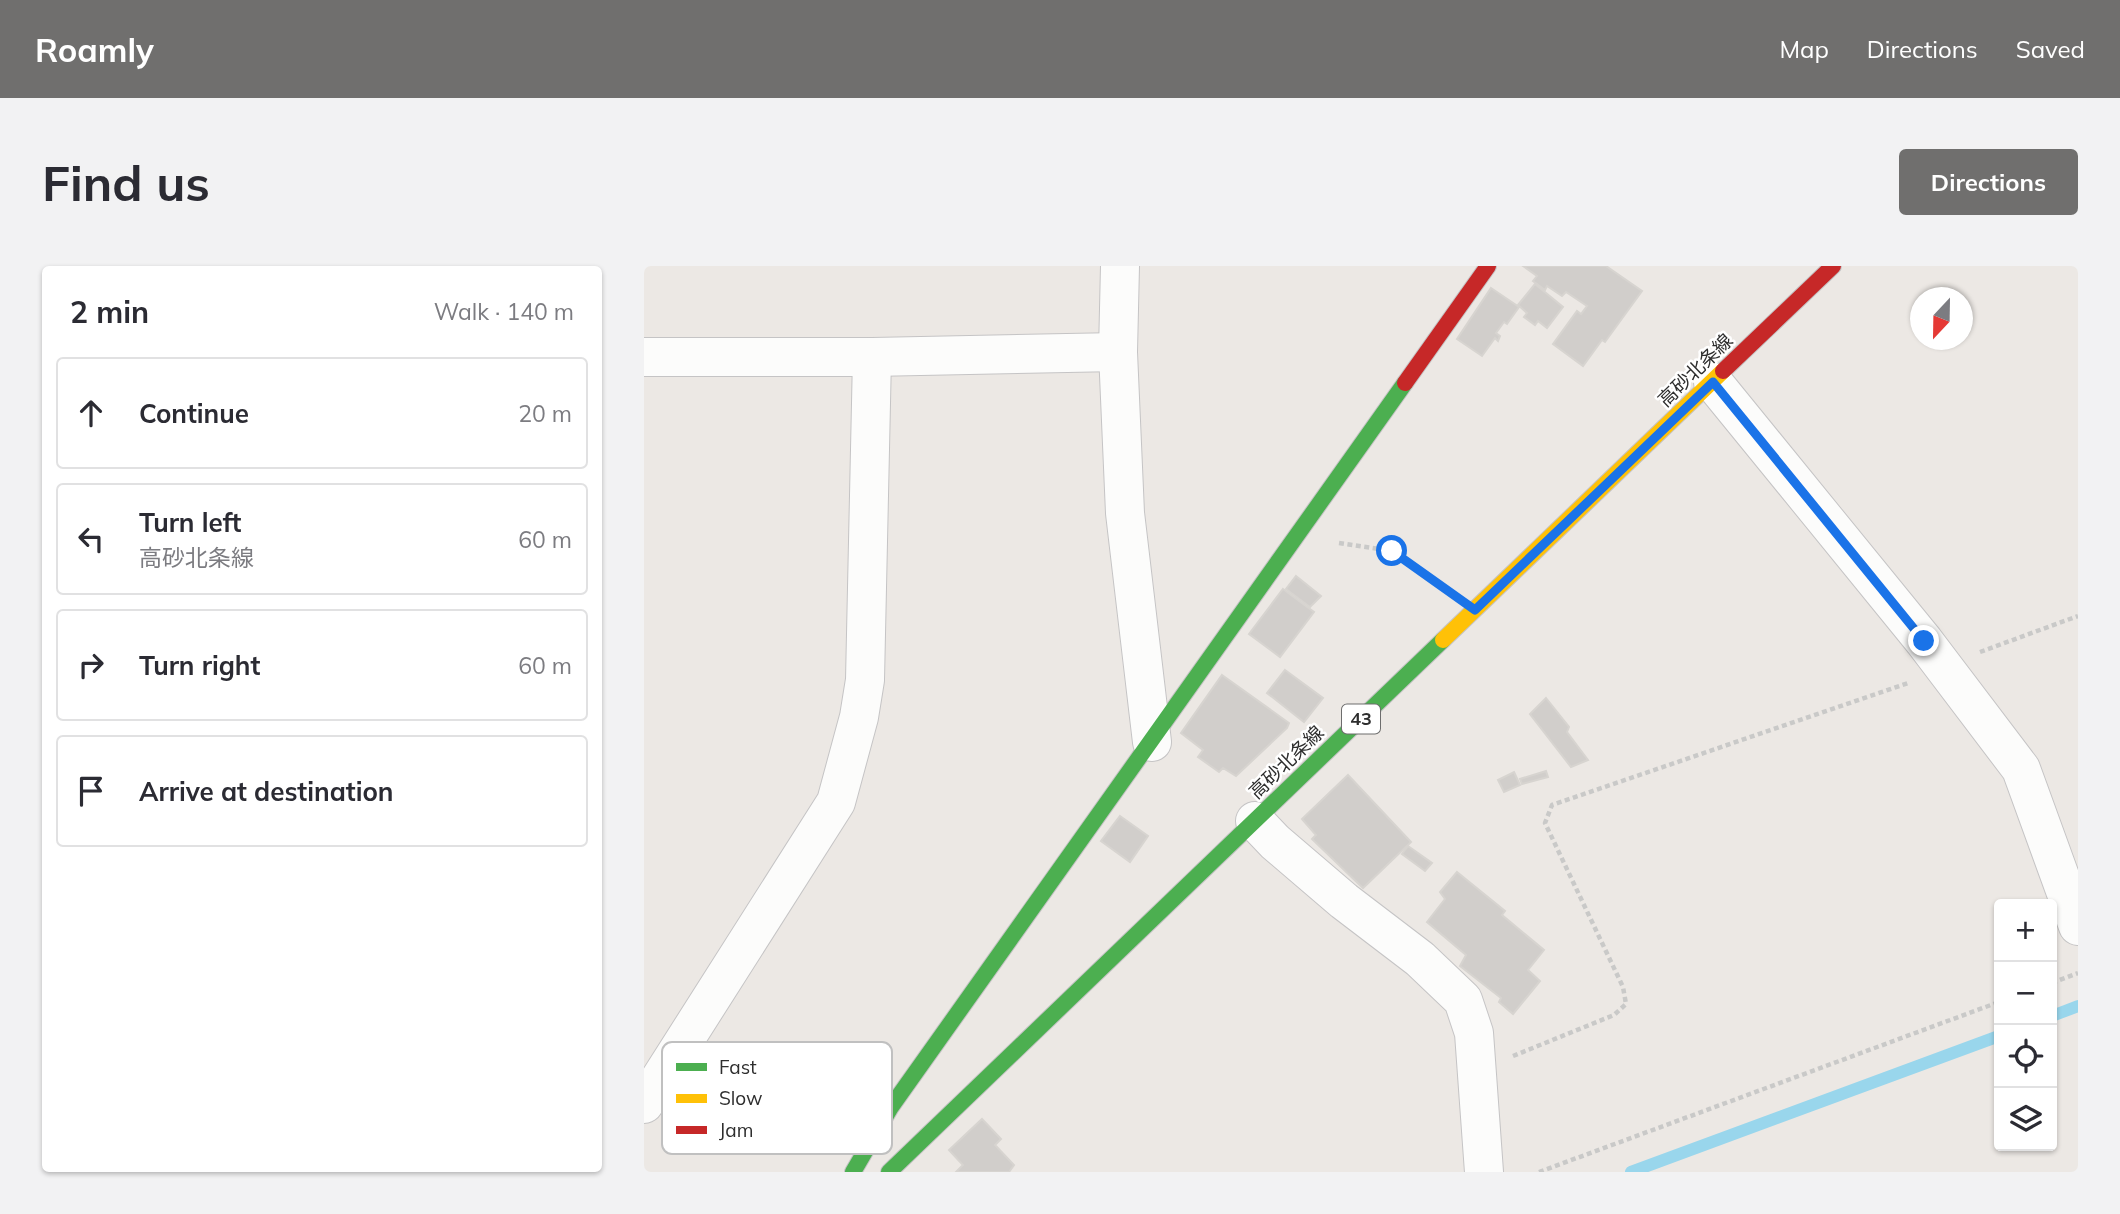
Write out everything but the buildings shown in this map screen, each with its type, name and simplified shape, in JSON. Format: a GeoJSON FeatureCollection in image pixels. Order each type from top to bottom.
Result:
{"type":"FeatureCollection","features":[{"type":"Feature","properties":{"kind":"main road"},"geometry":{"type":"LineString","coordinates":[[892,1106],[1488,266]]}},
{"type":"Feature","properties":{"kind":"main road","name":"高砂北条線"},"geometry":{"type":"LineString","coordinates":[[889,1172],[1833,266]]}},
{"type":"Feature","properties":{"kind":"main road"},"geometry":{"type":"LineString","coordinates":[[853,1172],[864,1154]]}},
{"type":"Feature","properties":{"kind":"street"},"geometry":{"type":"LineString","coordinates":[[1120,266],[1118,352],[1125,513],[1152,742]]}},
{"type":"Feature","properties":{"kind":"street"},"geometry":{"type":"LineString","coordinates":[[644,357],[1118,352]]}},
{"type":"Feature","properties":{"kind":"street"},"geometry":{"type":"LineString","coordinates":[[683,1042],[836,802],[859,717],[865,680],[872,356]]}},
{"type":"Feature","properties":{"kind":"street"},"geometry":{"type":"LineString","coordinates":[[1713,382],[1945,669],[2021,769],[2078,926]]}},
{"type":"Feature","properties":{"kind":"street"},"geometry":{"type":"LineString","coordinates":[[1255,821],[1275,842],[1344,901],[1420,959],[1463,1000],[1474,1033],[1484,1172]]}},
{"type":"Feature","properties":{"kind":"street"},"geometry":{"type":"LineString","coordinates":[[644,1104],[662,1076]]}},
{"type":"Feature","properties":{"kind":"path"},"geometry":{"type":"LineString","coordinates":[[1296,538],[1392,551],[1475,610]]}},
{"type":"Feature","properties":{"kind":"path"},"geometry":{"type":"LineString","coordinates":[[1476,1065],[1495,1063],[1579,1030],[1614,1015],[1626,1004],[1623,987],[1545,823],[1552,805],[1945,669],[1970,656],[2078,616]]}},
{"type":"Feature","properties":{"kind":"path"},"geometry":{"type":"LineString","coordinates":[[2057,981],[2078,973]]}},
{"type":"Feature","properties":{"kind":"path"},"geometry":{"type":"LineString","coordinates":[[1539,1172],[1994,1004]]}},
{"type":"Feature","properties":{"kind":"waterway"},"geometry":{"type":"LineString","coordinates":[[2057,1014],[2078,1006]]}},
{"type":"Feature","properties":{"kind":"waterway"},"geometry":{"type":"LineString","coordinates":[[1631,1172],[1994,1038]]}},
{"type":"Feature","properties":{"kind":"traffic: fast"},"geometry":{"type":"LineString","coordinates":[[892,1106],[1405,383]]}},
{"type":"Feature","properties":{"kind":"traffic: fast"},"geometry":{"type":"LineString","coordinates":[[889,1172],[1443,640]]}},
{"type":"Feature","properties":{"kind":"traffic: fast"},"geometry":{"type":"LineString","coordinates":[[853,1172],[864,1154]]}},
{"type":"Feature","properties":{"kind":"traffic: slow"},"geometry":{"type":"LineString","coordinates":[[1443,640],[1723,371]]}},
{"type":"Feature","properties":{"kind":"traffic: jam"},"geometry":{"type":"LineString","coordinates":[[1405,383],[1488,266]]}},
{"type":"Feature","properties":{"kind":"traffic: jam"},"geometry":{"type":"LineString","coordinates":[[1723,371],[1833,266]]}},
{"type":"Feature","properties":{"kind":"route"},"geometry":{"type":"LineString","coordinates":[[1392,551],[1475,610],[1713,382],[1924,641]]}}]}
